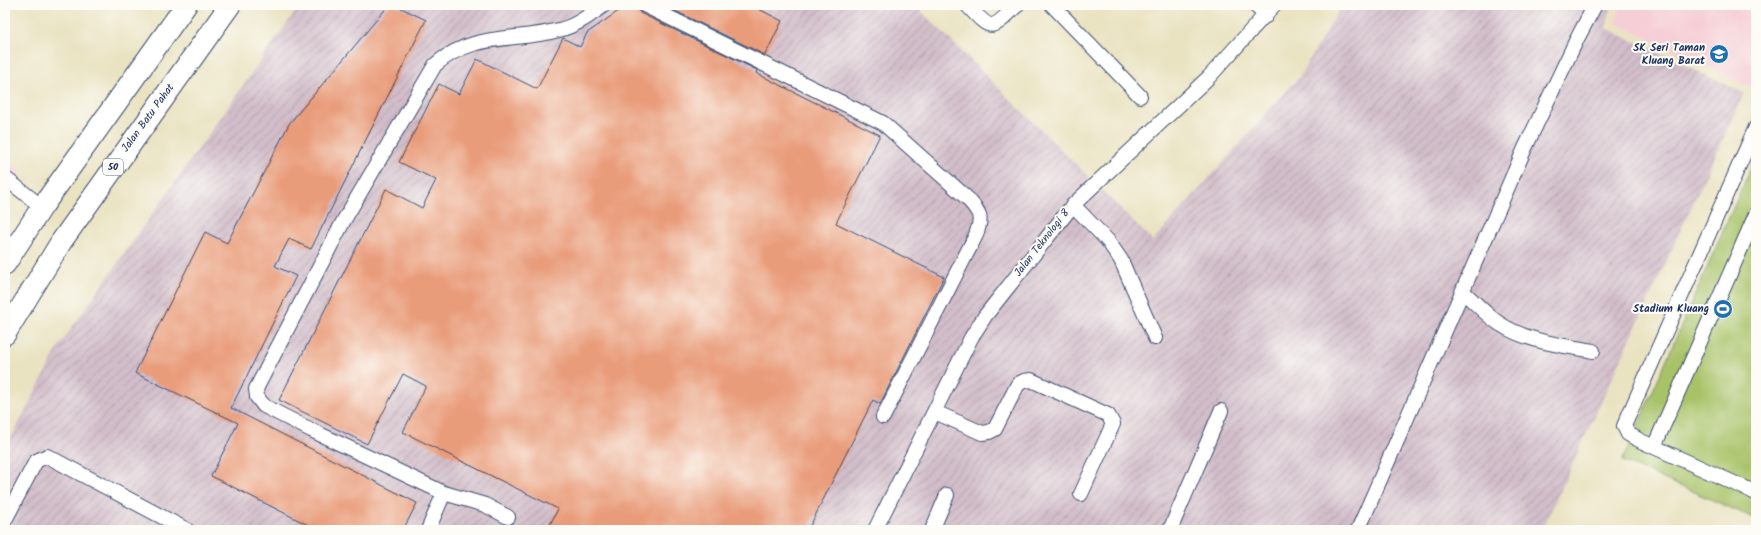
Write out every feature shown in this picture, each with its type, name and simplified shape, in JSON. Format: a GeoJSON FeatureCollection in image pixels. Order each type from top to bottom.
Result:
{"type":"FeatureCollection","features":[{"type":"Feature","properties":{"kind":"highway"},"geometry":{"type":"LineString","coordinates":[[5,264],[42,207],[186,5]]}},
{"type":"Feature","properties":{"kind":"highway","name":"Jalan Batu Pahat"},"geometry":{"type":"LineString","coordinates":[[5,334],[61,242],[230,5]]}},
{"type":"Feature","properties":{"kind":"street"},"geometry":{"type":"LineString","coordinates":[[508,517],[485,505],[444,493],[264,406],[257,397],[256,388],[344,220],[435,65],[447,54],[470,43],[559,31],[574,25],[604,5]]}},
{"type":"Feature","properties":{"kind":"street"},"geometry":{"type":"LineString","coordinates":[[644,5],[883,123],[968,199],[980,213],[980,223],[976,235],[884,417]]}},
{"type":"Feature","properties":{"kind":"street"},"geometry":{"type":"LineString","coordinates":[[967,5],[984,23],[989,26],[996,25],[1003,20],[1017,5]]}},
{"type":"Feature","properties":{"kind":"street"},"geometry":{"type":"LineString","coordinates":[[1052,5],[1140,96]]}},
{"type":"Feature","properties":{"kind":"street"},"geometry":{"type":"LineString","coordinates":[[1255,5],[1270,10]]}},
{"type":"Feature","properties":{"kind":"street"},"geometry":{"type":"LineString","coordinates":[[1358,530],[1526,148],[1577,39],[1595,5]]}},
{"type":"Feature","properties":{"kind":"street","name":"Jalan Teknologi 8"},"geometry":{"type":"LineString","coordinates":[[875,530],[971,338],[985,316],[1072,205],[1209,77],[1270,10]]}},
{"type":"Feature","properties":{"kind":"street"},"geometry":{"type":"LineString","coordinates":[[1756,127],[1752,145],[1624,426],[1628,434],[1756,493]]}},
{"type":"Feature","properties":{"kind":"street"},"geometry":{"type":"LineString","coordinates":[[5,178],[42,207]]}},
{"type":"Feature","properties":{"kind":"street"},"geometry":{"type":"LineString","coordinates":[[1072,205],[1108,241],[1121,260],[1155,338]]}},
{"type":"Feature","properties":{"kind":"street"},"geometry":{"type":"LineString","coordinates":[[1654,447],[1756,214]]}},
{"type":"Feature","properties":{"kind":"street"},"geometry":{"type":"LineString","coordinates":[[1463,292],[1502,325],[1528,337],[1545,343],[1593,350]]}},
{"type":"Feature","properties":{"kind":"street"},"geometry":{"type":"LineString","coordinates":[[935,412],[982,433],[988,432],[994,429],[1018,384],[1031,380],[1108,415],[1113,424],[1082,494]]}},
{"type":"Feature","properties":{"kind":"street"},"geometry":{"type":"LineString","coordinates":[[1170,530],[1220,411]]}},
{"type":"Feature","properties":{"kind":"street"},"geometry":{"type":"LineString","coordinates":[[5,520],[36,461],[46,456],[187,530]]}},
{"type":"Feature","properties":{"kind":"street"},"geometry":{"type":"LineString","coordinates":[[428,530],[444,493]]}},
{"type":"Feature","properties":{"kind":"street"},"geometry":{"type":"LineString","coordinates":[[932,530],[947,495]]}},
{"type":"Feature","properties":{"kind":"shaded area"},"geometry":{"type":"Polygon","coordinates":[[[300,5],[915,5],[1153,241],[1299,77],[1342,5],[1612,5],[1606,28],[1744,93],[1542,530],[808,530],[865,416],[764,366],[623,8],[587,33],[580,47],[563,39],[537,89],[477,59],[459,94],[439,84],[399,162],[436,181],[422,208],[386,189],[280,400],[367,444],[403,374],[426,386],[403,432],[558,509],[547,530],[5,530],[5,450],[59,346],[300,5]]]}},
{"type":"Feature","properties":{"kind":"shaded area","name":"SK Seri Taman Kluang Barat"},"geometry":{"type":"Polygon","coordinates":[[[1621,5],[1756,5],[1756,85],[1754,89],[1615,23],[1621,5]]]}},
{"type":"Feature","properties":{"kind":"shaded area"},"geometry":{"type":"Polygon","coordinates":[[[5,158],[22,171],[5,198],[5,158]]]}},
{"type":"Feature","properties":{"kind":"green space","name":"Stadium Kluang"},"geometry":{"type":"Polygon","coordinates":[[[1756,156],[1756,519],[1622,461],[1756,156]]]}},
{"type":"Feature","properties":{"kind":"building"},"geometry":{"type":"Polygon","coordinates":[[[389,5],[395,5],[426,20],[311,249],[289,239],[275,266],[296,276],[231,408],[417,503],[403,530],[318,530],[211,476],[238,423],[135,373],[205,232],[227,243],[289,124],[389,5]]]}},
{"type":"Feature","properties":{"kind":"building"},"geometry":{"type":"Polygon","coordinates":[[[627,5],[636,5],[640,13],[757,70],[756,73],[880,135],[836,223],[944,277],[880,404],[873,400],[808,530],[547,530],[558,509],[403,432],[426,386],[403,374],[367,444],[279,400],[386,189],[422,208],[436,180],[399,162],[439,84],[459,94],[477,59],[537,89],[563,38],[580,47],[587,33],[627,5]]]}},
{"type":"Feature","properties":{"kind":"building"},"geometry":{"type":"Polygon","coordinates":[[[663,5],[751,5],[782,21],[765,55],[663,5]]]}},
{"type":"Feature","properties":{"kind":"place","name":"SK Seri Taman Kluang Barat"},"geometry":{"type":"Point","coordinates":[1719,54]}},
{"type":"Feature","properties":{"kind":"place","name":"Stadium Kluang"},"geometry":{"type":"Point","coordinates":[1723,309]}}]}
